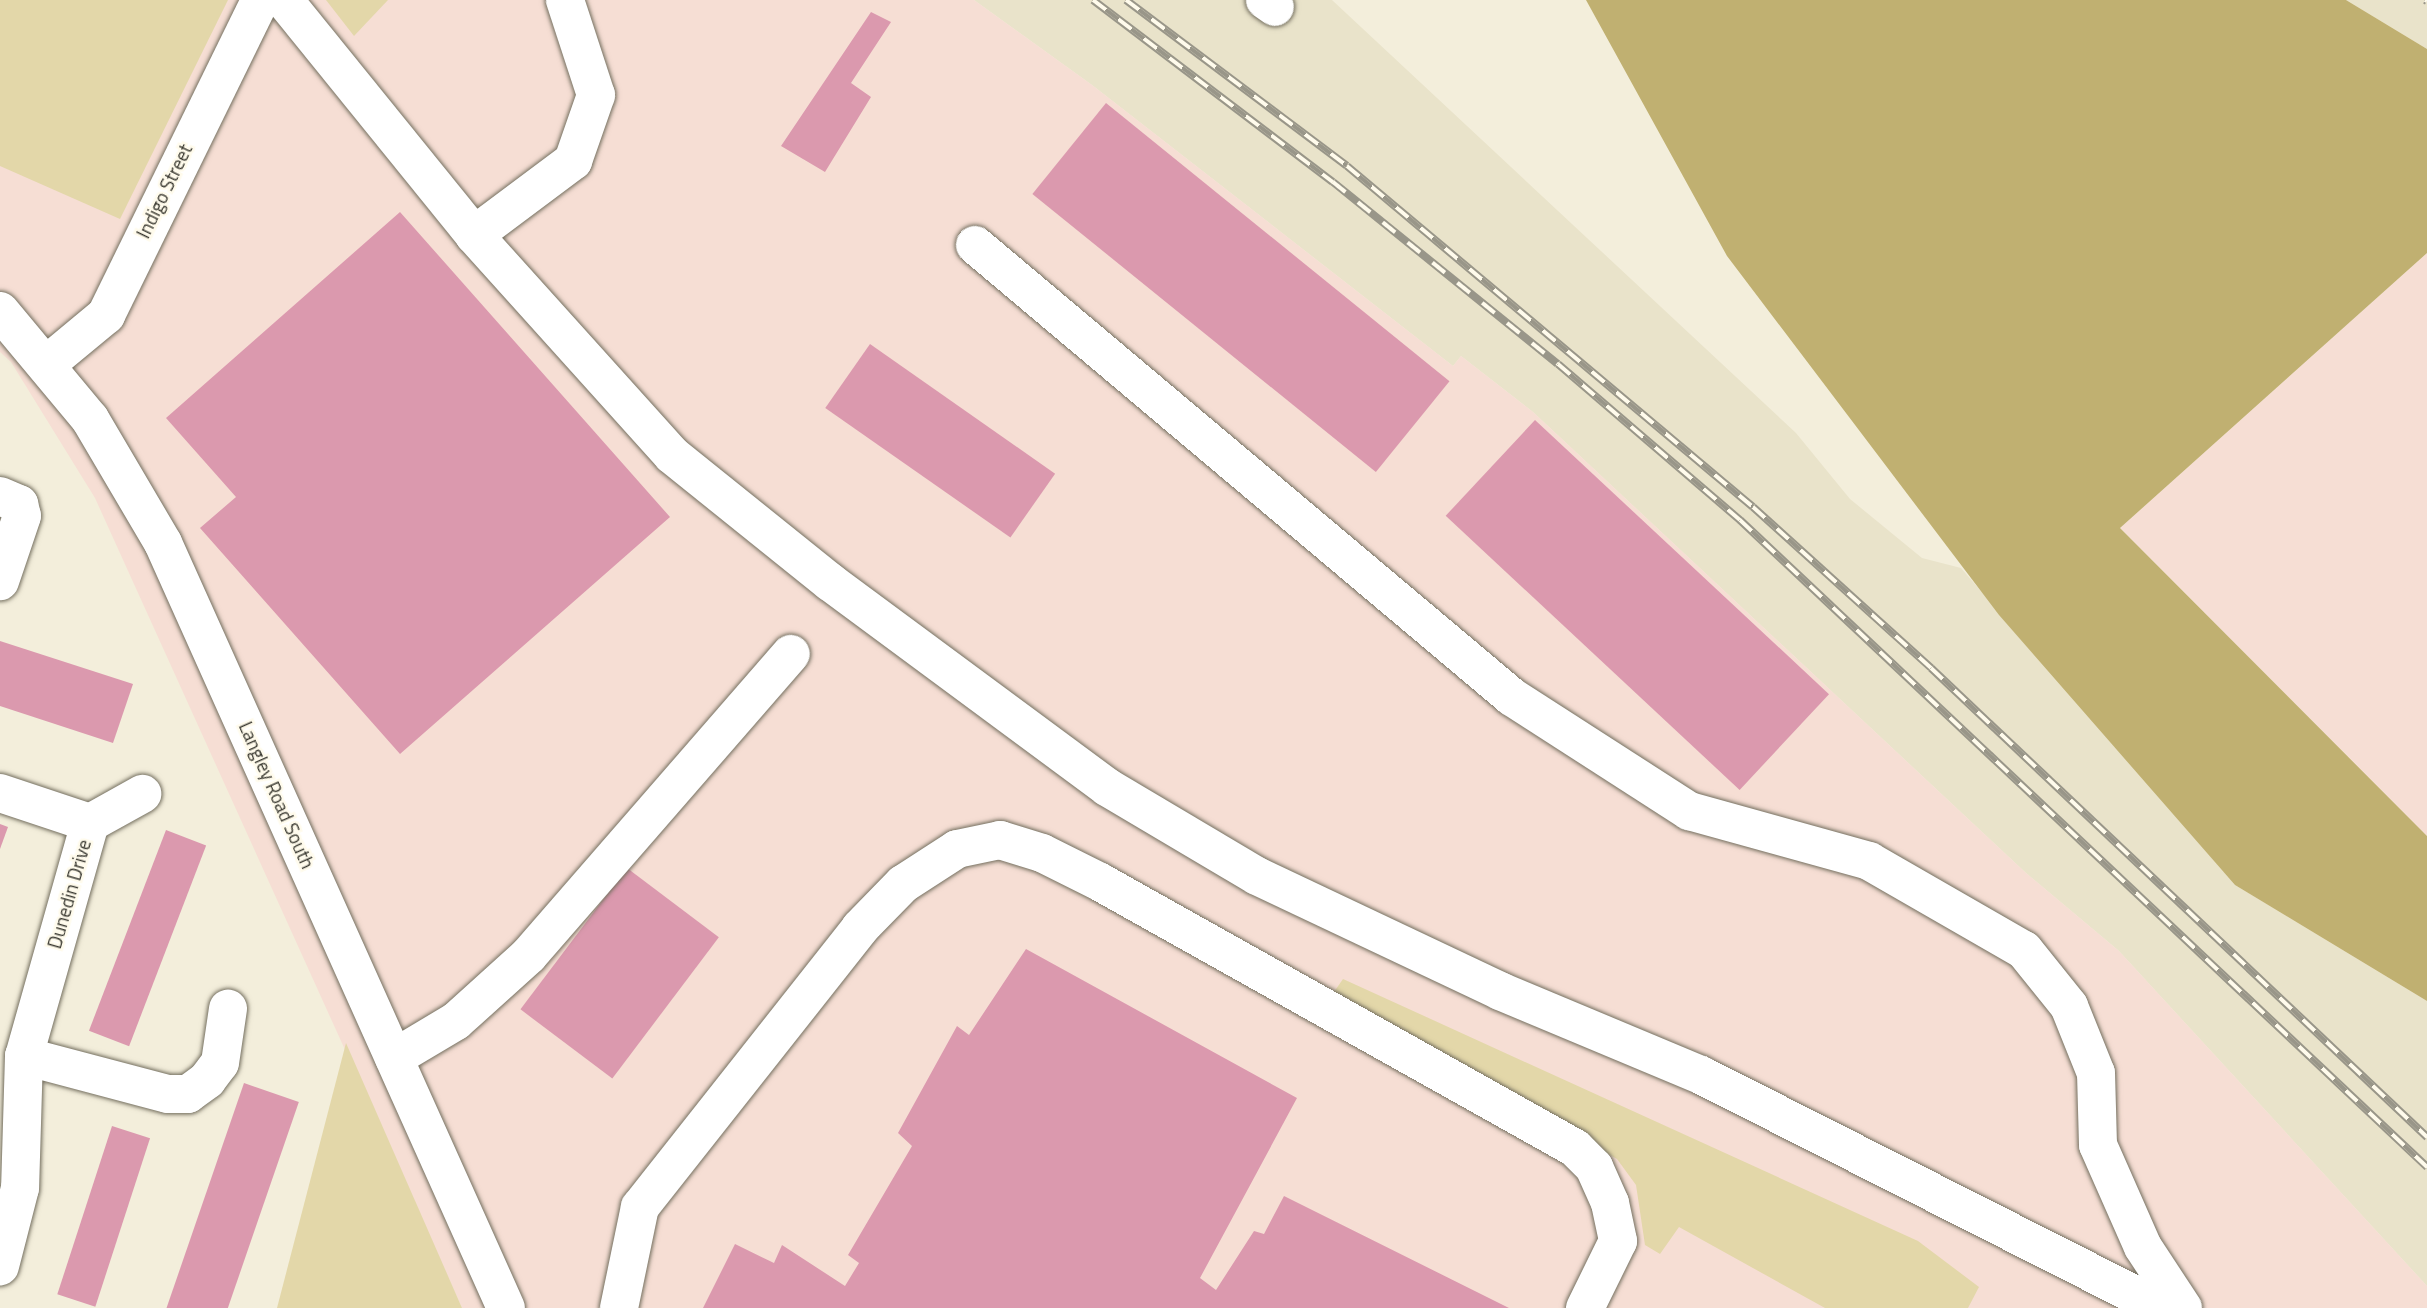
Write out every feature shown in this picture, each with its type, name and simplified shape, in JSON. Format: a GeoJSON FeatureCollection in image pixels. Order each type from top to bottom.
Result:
{"type":"FeatureCollection","features":[{"type":"Feature","properties":{"kind":"street","name":"Indigo Street"},"geometry":{"type":"LineString","coordinates":[[47,364],[106,315],[260,0]]}},
{"type":"Feature","properties":{"kind":"street"},"geometry":{"type":"LineString","coordinates":[[284,0],[474,235],[673,455],[830,582],[1107,787],[1256,876],[1500,991],[1701,1075],[2161,1308]]}},
{"type":"Feature","properties":{"kind":"street"},"geometry":{"type":"LineString","coordinates":[[474,235],[573,161],[596,95],[565,0]]}},
{"type":"Feature","properties":{"kind":"street"},"geometry":{"type":"LineString","coordinates":[[975,245],[1512,697],[1689,811],[1869,861],[2024,950],[2069,1006],[2096,1073],[2098,1145],[2143,1247],[2183,1308]]}},
{"type":"Feature","properties":{"kind":"street","name":"Langley Road South"},"geometry":{"type":"LineString","coordinates":[[0,311],[47,364],[90,419],[163,542],[506,1308]]}},
{"type":"Feature","properties":{"kind":"street"},"geometry":{"type":"LineString","coordinates":[[0,496],[19,505],[22,516],[1,579]]}},
{"type":"Feature","properties":{"kind":"street"},"geometry":{"type":"LineString","coordinates":[[394,1058],[456,1021],[529,955],[791,654]]}},
{"type":"Feature","properties":{"kind":"street","name":"Dunedin Drive"},"geometry":{"type":"LineString","coordinates":[[0,793],[90,823],[23,1056],[20,1188],[0,1266]]}},
{"type":"Feature","properties":{"kind":"street"},"geometry":{"type":"LineString","coordinates":[[90,823],[142,794]]}},
{"type":"Feature","properties":{"kind":"street"},"geometry":{"type":"LineString","coordinates":[[619,1308],[640,1207],[860,928],[903,884],[957,849],[1000,840],[1042,853],[1100,882],[1575,1147],[1594,1167],[1610,1203],[1618,1241],[1598,1304]]}},
{"type":"Feature","properties":{"kind":"street"},"geometry":{"type":"LineString","coordinates":[[23,1056],[167,1094],[188,1094],[208,1080],[220,1063],[228,1009]]}},
{"type":"Feature","properties":{"kind":"shaded area"},"geometry":{"type":"Polygon","coordinates":[[[0,0],[974,0],[1092,85],[1453,366],[1461,356],[1533,412],[2026,873],[2119,951],[2427,1286],[2427,1308],[462,1308],[95,498],[11,362],[0,352],[0,0]]]}},
{"type":"Feature","properties":{"kind":"shaded area"},"geometry":{"type":"Polygon","coordinates":[[[0,0],[228,0],[120,219],[0,166],[0,0]]]}},
{"type":"Feature","properties":{"kind":"shaded area"},"geometry":{"type":"Polygon","coordinates":[[[326,0],[388,0],[354,36],[326,0]]]}},
{"type":"Feature","properties":{"kind":"shaded area"},"geometry":{"type":"Polygon","coordinates":[[[974,0],[1332,0],[1796,433],[1850,499],[1922,558],[1961,568],[2235,885],[2427,1001],[2427,1286],[2119,951],[2026,873],[1533,412],[1461,356],[1453,366],[1092,85],[974,0]]]}},
{"type":"Feature","properties":{"kind":"shaded area"},"geometry":{"type":"Polygon","coordinates":[[[1586,0],[2346,0],[2427,49],[2427,253],[2120,528],[2427,836],[2427,1001],[2235,885],[1999,615],[1727,256],[1586,0]]]}},
{"type":"Feature","properties":{"kind":"shaded area"},"geometry":{"type":"Polygon","coordinates":[[[2346,0],[2427,0],[2427,49],[2346,0]]]}},
{"type":"Feature","properties":{"kind":"shaded area"},"geometry":{"type":"Polygon","coordinates":[[[2427,253],[2427,836],[2120,528],[2427,253]]]}},
{"type":"Feature","properties":{"kind":"shaded area"},"geometry":{"type":"Polygon","coordinates":[[[1343,979],[1918,1241],[1979,1287],[1968,1308],[1825,1308],[1679,1227],[1660,1254],[1645,1245],[1636,1185],[1617,1159],[1329,999],[1343,979]]]}},
{"type":"Feature","properties":{"kind":"shaded area"},"geometry":{"type":"Polygon","coordinates":[[[346,1043],[462,1308],[277,1308],[346,1043]]]}},
{"type":"Feature","properties":{"kind":"building"},"geometry":{"type":"Polygon","coordinates":[[[871,12],[891,22],[851,83],[871,97],[825,172],[781,146],[871,12]]]}},
{"type":"Feature","properties":{"kind":"building"},"geometry":{"type":"Polygon","coordinates":[[[1106,103],[1449,381],[1376,472],[1032,194],[1106,103]]]}},
{"type":"Feature","properties":{"kind":"building"},"geometry":{"type":"Polygon","coordinates":[[[400,212],[670,517],[400,754],[200,528],[236,497],[166,418],[400,212]]]}},
{"type":"Feature","properties":{"kind":"building"},"geometry":{"type":"Polygon","coordinates":[[[870,344],[1055,474],[1010,538],[825,408],[870,344]]]}},
{"type":"Feature","properties":{"kind":"building"},"geometry":{"type":"Polygon","coordinates":[[[1535,420],[1829,694],[1740,790],[1446,516],[1535,420]]]}},
{"type":"Feature","properties":{"kind":"building"},"geometry":{"type":"Polygon","coordinates":[[[0,641],[133,684],[113,743],[0,706],[0,641]]]}},
{"type":"Feature","properties":{"kind":"building"},"geometry":{"type":"Polygon","coordinates":[[[0,824],[8,827],[0,849],[0,824]]]}},
{"type":"Feature","properties":{"kind":"building"},"geometry":{"type":"Polygon","coordinates":[[[166,830],[206,845],[129,1046],[89,1031],[166,830]]]}},
{"type":"Feature","properties":{"kind":"building"},"geometry":{"type":"Polygon","coordinates":[[[627,868],[719,937],[612,1079],[520,1009],[627,868]]]}},
{"type":"Feature","properties":{"kind":"building"},"geometry":{"type":"Polygon","coordinates":[[[1026,949],[1297,1098],[1200,1278],[1216,1290],[1254,1231],[1264,1234],[1284,1196],[1509,1308],[703,1308],[735,1244],[774,1263],[782,1245],[845,1286],[859,1263],[848,1255],[912,1146],[898,1133],[957,1026],[969,1035],[1026,949]]]}},
{"type":"Feature","properties":{"kind":"building"},"geometry":{"type":"Polygon","coordinates":[[[244,1083],[299,1102],[228,1308],[167,1308],[244,1083]]]}},
{"type":"Feature","properties":{"kind":"building"},"geometry":{"type":"Polygon","coordinates":[[[112,1126],[150,1138],[95,1307],[57,1294],[112,1126]]]}},
{"type":"Feature","properties":{"kind":"railway"},"geometry":{"type":"LineString","coordinates":[[1093,0],[1333,182],[1558,364],[1740,520],[2427,1167]]}},
{"type":"Feature","properties":{"kind":"railway"},"geometry":{"type":"LineString","coordinates":[[1126,0],[1347,166],[1753,507],[1931,668],[2427,1137]]}}]}
